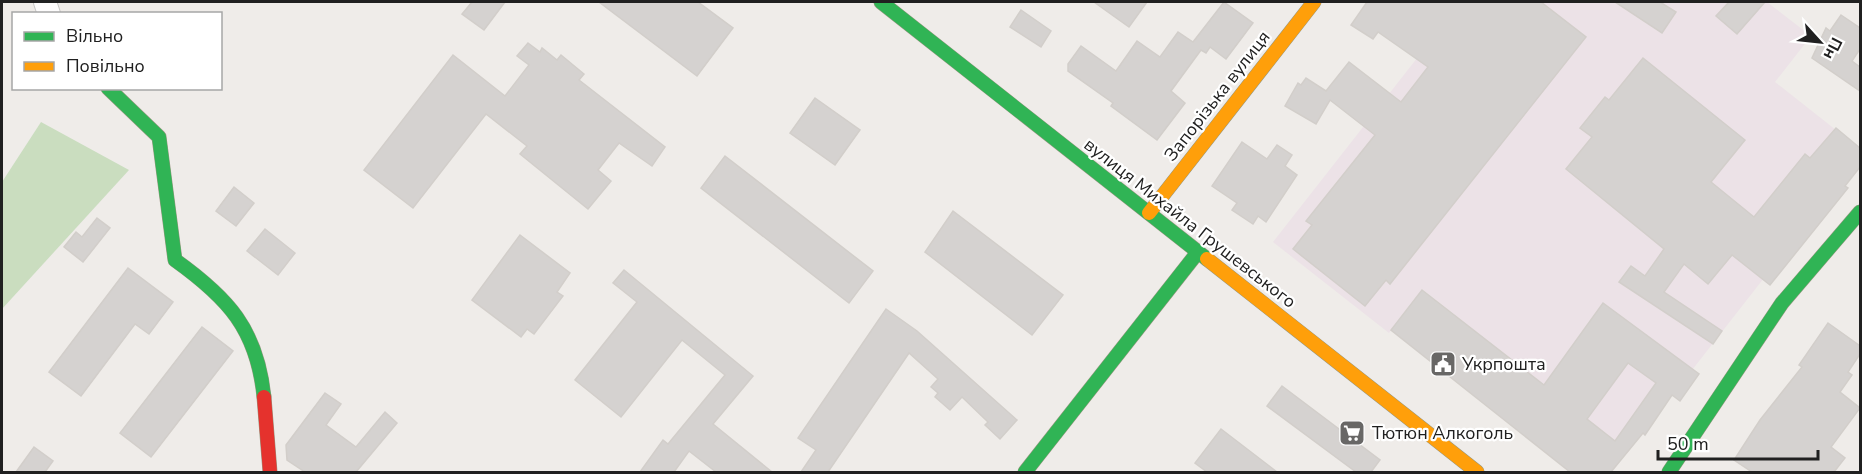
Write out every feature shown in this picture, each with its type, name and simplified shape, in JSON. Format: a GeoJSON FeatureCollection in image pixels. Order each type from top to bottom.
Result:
{"type":"FeatureCollection","features":[{"type":"Feature","properties":{"kind":"street","name":"вулиця Михайла Грушевського"},"geometry":{"type":"LineString","coordinates":[[881,2],[1477,472]]}},
{"type":"Feature","properties":{"kind":"street","name":"Запорізька вулиця"},"geometry":{"type":"LineString","coordinates":[[1149,213],[1314,2]]}},
{"type":"Feature","properties":{"kind":"street"},"geometry":{"type":"LineString","coordinates":[[110,90],[159,137],[175,260],[208,283],[237,315],[256,351],[270,472]]}},
{"type":"Feature","properties":{"kind":"street"},"geometry":{"type":"LineString","coordinates":[[1669,472],[1782,303],[1860,212]]}},
{"type":"Feature","properties":{"kind":"street"},"geometry":{"type":"LineString","coordinates":[[1025,472],[1198,252]]}},
{"type":"Feature","properties":{"kind":"shaded area"},"geometry":{"type":"Polygon","coordinates":[[[1461,2],[1767,2],[1811,36],[1775,82],[1860,149],[1860,155],[1628,452],[1423,290],[1389,333],[1273,242],[1461,2]]]}},
{"type":"Feature","properties":{"kind":"green space"},"geometry":{"type":"Polygon","coordinates":[[[41,122],[129,170],[2,309],[2,182],[41,122]]]}},
{"type":"Feature","properties":{"kind":"building"},"geometry":{"type":"Polygon","coordinates":[[[472,2],[505,2],[484,30],[462,14],[472,2]]]}},
{"type":"Feature","properties":{"kind":"building"},"geometry":{"type":"Polygon","coordinates":[[[599,2],[698,2],[733,28],[697,76],[599,2]]]}},
{"type":"Feature","properties":{"kind":"building"},"geometry":{"type":"Polygon","coordinates":[[[1094,2],[1147,2],[1129,27],[1094,2]]]}},
{"type":"Feature","properties":{"kind":"building"},"geometry":{"type":"Polygon","coordinates":[[[1224,2],[1253,23],[1226,59],[1210,47],[1206,53],[1201,50],[1171,91],[1185,103],[1157,140],[1111,106],[1113,103],[1068,71],[1068,64],[1081,46],[1116,71],[1137,41],[1160,57],[1178,32],[1193,42],[1224,2]]]}},
{"type":"Feature","properties":{"kind":"building"},"geometry":{"type":"Polygon","coordinates":[[[1367,2],[1541,2],[1586,37],[1390,284],[1386,280],[1365,306],[1293,249],[1312,225],[1306,221],[1375,135],[1330,100],[1316,124],[1285,106],[1298,83],[1301,85],[1306,78],[1326,91],[1349,62],[1401,102],[1428,67],[1378,32],[1373,39],[1351,25],[1367,2]]]}},
{"type":"Feature","properties":{"kind":"building"},"geometry":{"type":"Polygon","coordinates":[[[1615,2],[1660,2],[1676,12],[1662,33],[1615,2]]]}},
{"type":"Feature","properties":{"kind":"building"},"geometry":{"type":"Polygon","coordinates":[[[1729,2],[1765,2],[1737,34],[1716,16],[1729,2]]]}},
{"type":"Feature","properties":{"kind":"building"},"geometry":{"type":"Polygon","coordinates":[[[1021,10],[1051,31],[1041,47],[1010,27],[1021,10]]]}},
{"type":"Feature","properties":{"kind":"building"},"geometry":{"type":"Polygon","coordinates":[[[1841,15],[1860,28],[1860,49],[1852,61],[1860,67],[1860,91],[1812,58],[1826,28],[1830,31],[1841,15]]]}},
{"type":"Feature","properties":{"kind":"building"},"geometry":{"type":"Polygon","coordinates":[[[528,43],[540,52],[542,48],[557,60],[561,55],[584,74],[579,80],[665,147],[652,166],[619,143],[598,170],[611,181],[588,209],[520,154],[527,146],[486,114],[413,208],[364,170],[453,55],[505,96],[529,65],[517,56],[528,43]]]}},
{"type":"Feature","properties":{"kind":"building"},"geometry":{"type":"Polygon","coordinates":[[[1643,58],[1745,140],[1711,182],[1754,217],[1805,154],[1810,158],[1836,128],[1860,148],[1860,167],[1845,186],[1848,188],[1770,285],[1732,255],[1708,284],[1684,264],[1664,292],[1722,331],[1713,344],[1619,282],[1631,266],[1645,276],[1664,249],[1566,169],[1592,137],[1580,128],[1605,97],[1609,100],[1643,58]]]}},
{"type":"Feature","properties":{"kind":"building"},"geometry":{"type":"Polygon","coordinates":[[[815,98],[860,130],[835,165],[790,133],[815,98]]]}},
{"type":"Feature","properties":{"kind":"building"},"geometry":{"type":"Polygon","coordinates":[[[1242,142],[1267,159],[1277,145],[1292,155],[1285,166],[1297,175],[1266,222],[1258,216],[1253,224],[1232,210],[1237,203],[1212,186],[1242,142]]]}},
{"type":"Feature","properties":{"kind":"building"},"geometry":{"type":"Polygon","coordinates":[[[725,156],[873,271],[849,303],[701,188],[725,156]]]}},
{"type":"Feature","properties":{"kind":"building"},"geometry":{"type":"Polygon","coordinates":[[[234,187],[254,203],[236,226],[216,211],[234,187]]]}},
{"type":"Feature","properties":{"kind":"building"},"geometry":{"type":"Polygon","coordinates":[[[953,211],[1063,295],[1032,335],[925,252],[953,211]]]}},
{"type":"Feature","properties":{"kind":"building"},"geometry":{"type":"Polygon","coordinates":[[[97,218],[110,228],[83,262],[64,247],[76,232],[82,237],[97,218]]]}},
{"type":"Feature","properties":{"kind":"building"},"geometry":{"type":"Polygon","coordinates":[[[265,229],[295,253],[278,275],[247,251],[265,229]]]}},
{"type":"Feature","properties":{"kind":"building"},"geometry":{"type":"Polygon","coordinates":[[[520,235],[570,273],[557,292],[563,296],[534,334],[527,329],[521,337],[472,300],[520,235]]]}},
{"type":"Feature","properties":{"kind":"building"},"geometry":{"type":"Polygon","coordinates":[[[128,268],[173,302],[149,334],[135,324],[81,396],[49,372],[128,268]]]}},
{"type":"Feature","properties":{"kind":"building"},"geometry":{"type":"Polygon","coordinates":[[[624,270],[753,376],[713,424],[772,472],[716,472],[689,451],[674,472],[640,472],[663,440],[668,444],[725,375],[682,340],[621,417],[575,380],[637,302],[613,283],[624,270]]]}},
{"type":"Feature","properties":{"kind":"building"},"geometry":{"type":"Polygon","coordinates":[[[1422,290],[1544,385],[1603,303],[1699,374],[1680,401],[1672,395],[1645,435],[1643,433],[1611,472],[1570,472],[1391,330],[1422,290]],[[1628,363],[1587,419],[1615,441],[1656,383],[1628,363]]]}},
{"type":"Feature","properties":{"kind":"building"},"geometry":{"type":"Polygon","coordinates":[[[886,309],[917,331],[1017,420],[1000,439],[985,425],[988,422],[962,397],[950,410],[935,397],[938,393],[931,387],[938,379],[909,353],[828,472],[801,472],[816,450],[798,438],[886,309]]]}},
{"type":"Feature","properties":{"kind":"building"},"geometry":{"type":"Polygon","coordinates":[[[1828,323],[1860,346],[1860,354],[1848,372],[1852,375],[1840,392],[1860,408],[1831,447],[1845,458],[1834,472],[1752,472],[1734,460],[1760,420],[1802,367],[1799,365],[1828,323]]]}},
{"type":"Feature","properties":{"kind":"building"},"geometry":{"type":"Polygon","coordinates":[[[202,327],[233,351],[151,457],[120,433],[202,327]]]}},
{"type":"Feature","properties":{"kind":"building"},"geometry":{"type":"Polygon","coordinates":[[[1282,386],[1380,460],[1371,472],[1356,472],[1267,406],[1282,386]]]}},
{"type":"Feature","properties":{"kind":"building"},"geometry":{"type":"Polygon","coordinates":[[[325,393],[341,404],[326,425],[356,447],[385,412],[397,423],[356,472],[305,472],[287,460],[286,445],[325,393]]]}},
{"type":"Feature","properties":{"kind":"building"},"geometry":{"type":"Polygon","coordinates":[[[1221,429],[1277,472],[1207,472],[1195,463],[1221,429]]]}},
{"type":"Feature","properties":{"kind":"building"},"geometry":{"type":"Polygon","coordinates":[[[34,447],[53,461],[45,472],[16,472],[34,447]]]}},
{"type":"Feature","properties":{"kind":"traffic: fast"},"geometry":{"type":"LineString","coordinates":[[881,2],[1207,259]]}},
{"type":"Feature","properties":{"kind":"traffic: fast"},"geometry":{"type":"LineString","coordinates":[[110,90],[159,137],[175,260],[210,288],[237,317],[255,352],[264,397]]}},
{"type":"Feature","properties":{"kind":"traffic: fast"},"geometry":{"type":"LineString","coordinates":[[1669,472],[1782,303],[1860,212]]}},
{"type":"Feature","properties":{"kind":"traffic: fast"},"geometry":{"type":"LineString","coordinates":[[1025,472],[1198,252]]}},
{"type":"Feature","properties":{"kind":"traffic: slow"},"geometry":{"type":"LineString","coordinates":[[1149,213],[1314,2]]}},
{"type":"Feature","properties":{"kind":"traffic: slow"},"geometry":{"type":"LineString","coordinates":[[1207,259],[1477,472]]}},
{"type":"Feature","properties":{"kind":"traffic: jam"},"geometry":{"type":"LineString","coordinates":[[264,397],[270,472]]}},
{"type":"Feature","properties":{"kind":"place","name":"Укрпошта"},"geometry":{"type":"Point","coordinates":[1443,364]}},
{"type":"Feature","properties":{"kind":"place","name":"Тютюн Алкоголь"},"geometry":{"type":"Point","coordinates":[1352,433]}}]}
